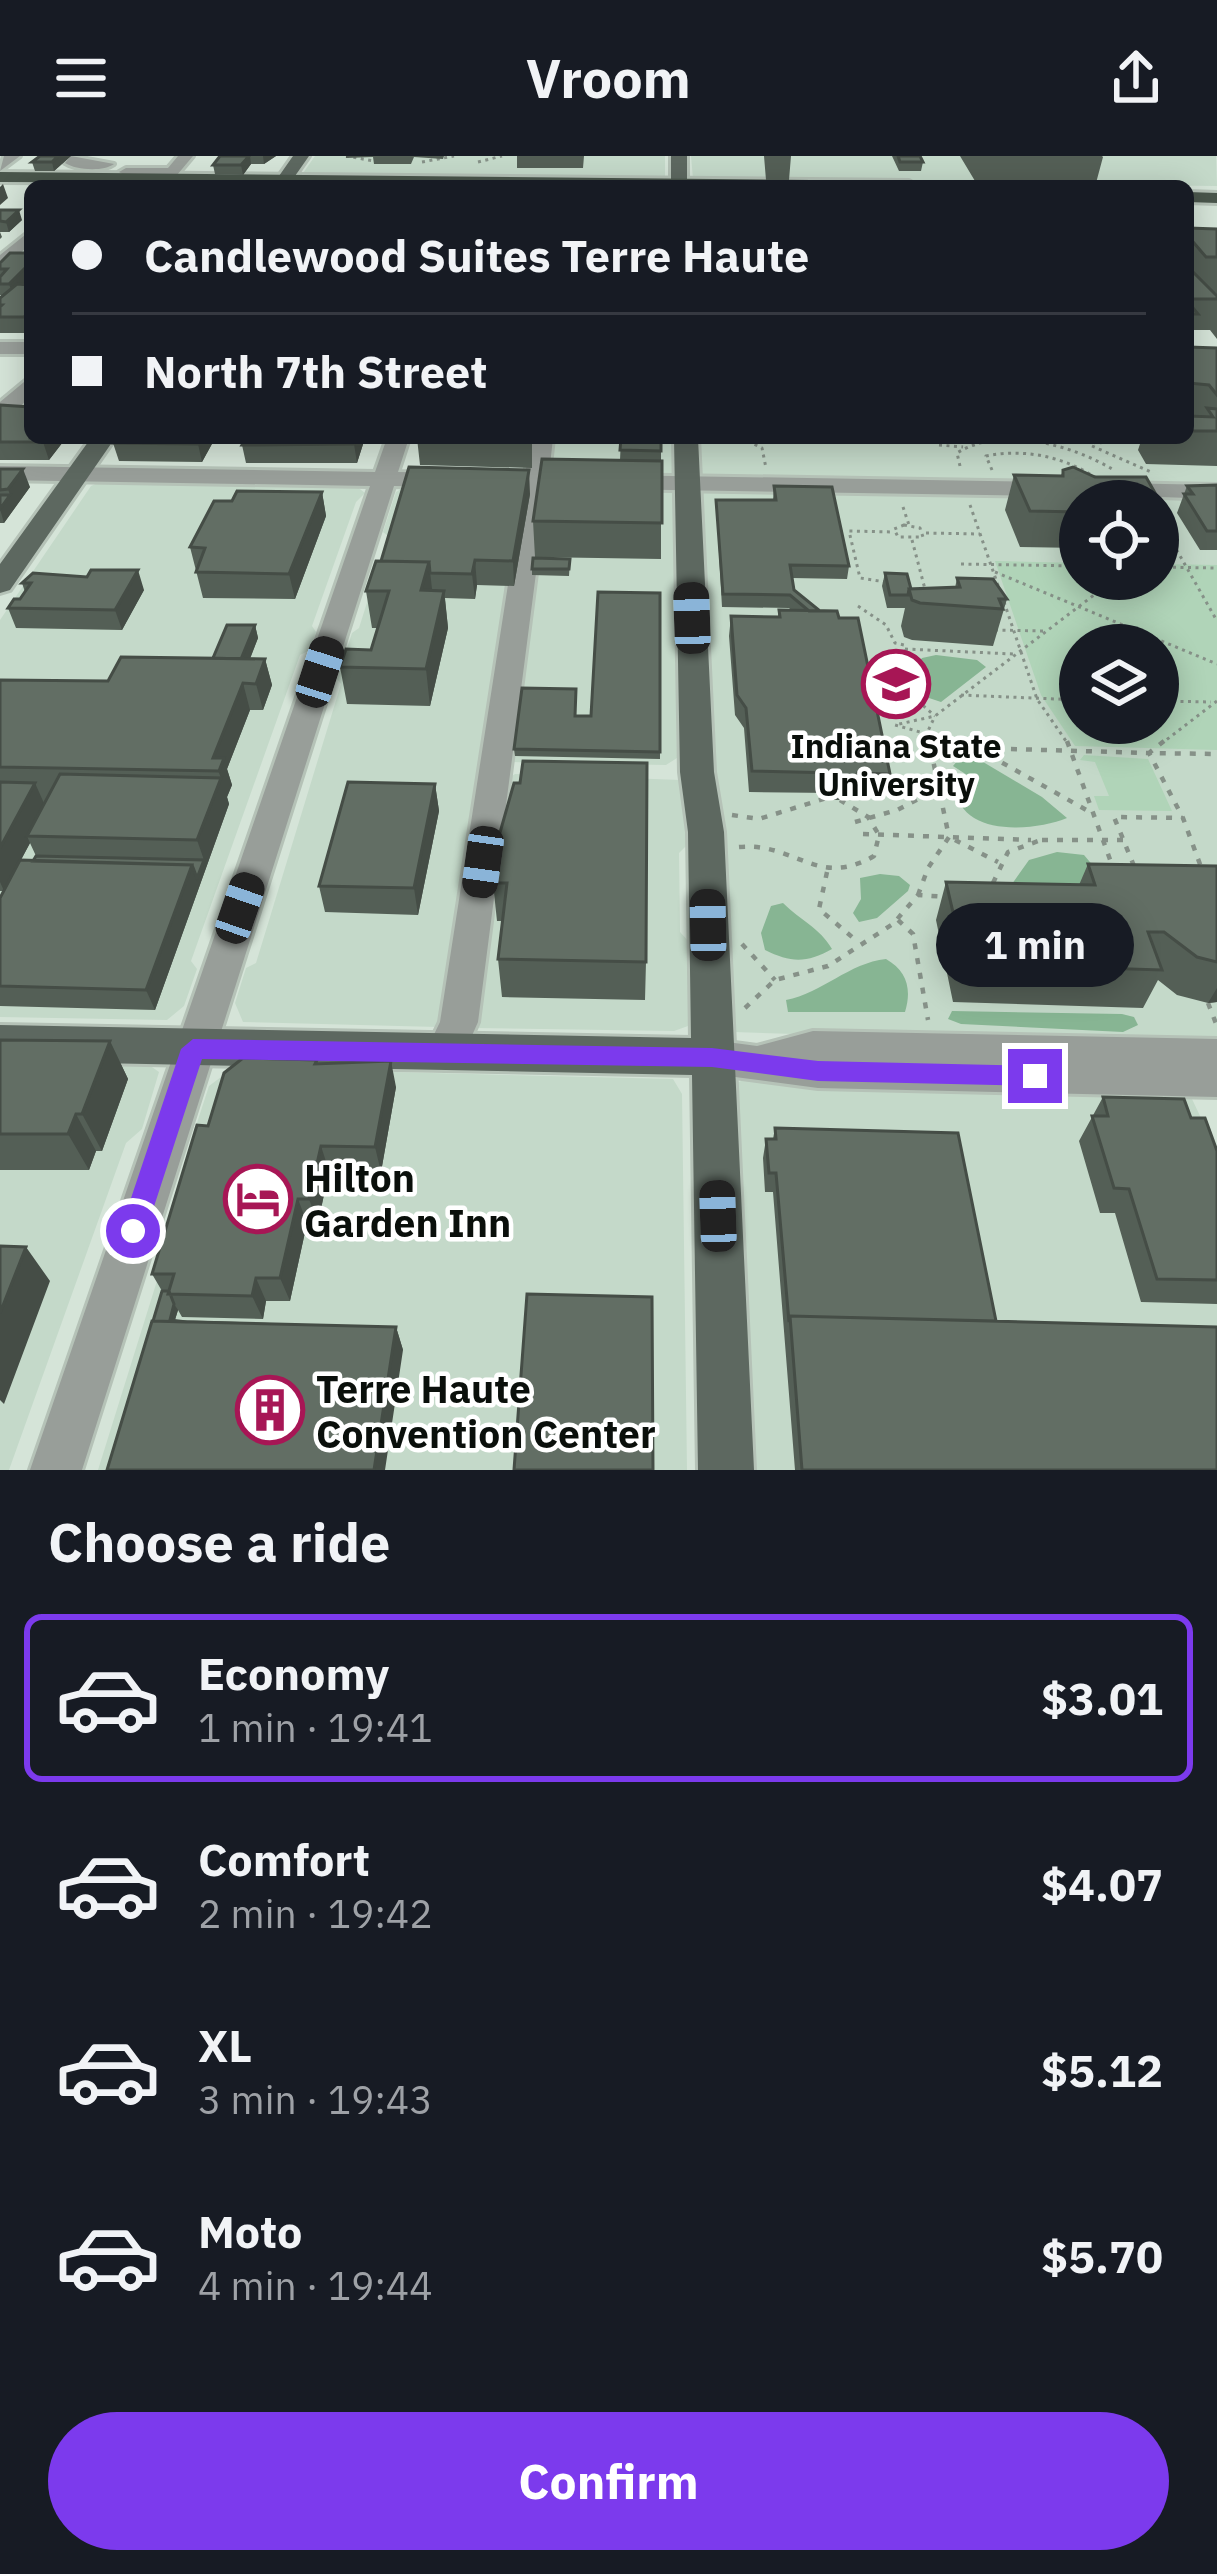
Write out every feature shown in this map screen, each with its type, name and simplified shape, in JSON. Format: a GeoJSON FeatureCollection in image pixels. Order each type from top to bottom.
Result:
{"type":"FeatureCollection","features":[{"type":"Feature","properties":{"kind":"highway"},"geometry":{"type":"LineString","coordinates":[[0,182],[71,164]]}},
{"type":"Feature","properties":{"kind":"highway"},"geometry":{"type":"LineString","coordinates":[[93,180],[137,166],[176,175],[242,180]]}},
{"type":"Feature","properties":{"kind":"main road"},"geometry":{"type":"LineString","coordinates":[[0,584],[99,444]]}},
{"type":"Feature","properties":{"kind":"main road"},"geometry":{"type":"LineString","coordinates":[[686,444],[736,1045],[726,1470]]}},
{"type":"Feature","properties":{"kind":"main road"},"geometry":{"type":"LineString","coordinates":[[0,1043],[445,1053],[736,1045]]}},
{"type":"Feature","properties":{"kind":"street"},"geometry":{"type":"LineString","coordinates":[[0,166],[13,156]]}},
{"type":"Feature","properties":{"kind":"street"},"geometry":{"type":"LineString","coordinates":[[31,176],[48,156]]}},
{"type":"Feature","properties":{"kind":"street"},"geometry":{"type":"LineString","coordinates":[[176,175],[186,156]]}},
{"type":"Feature","properties":{"kind":"street"},"geometry":{"type":"LineString","coordinates":[[71,164],[111,160]]}},
{"type":"Feature","properties":{"kind":"street"},"geometry":{"type":"LineString","coordinates":[[0,408],[12,405],[18,388]]}},
{"type":"Feature","properties":{"kind":"street"},"geometry":{"type":"LineString","coordinates":[[56,1470],[396,444]]}},
{"type":"Feature","properties":{"kind":"street"},"geometry":{"type":"LineString","coordinates":[[445,1053],[459,1022],[541,444]]}},
{"type":"Feature","properties":{"kind":"street"},"geometry":{"type":"LineString","coordinates":[[0,473],[239,464],[385,479],[1059,486]]}},
{"type":"Feature","properties":{"kind":"street"},"geometry":{"type":"LineString","coordinates":[[1179,490],[1217,492]]}},
{"type":"Feature","properties":{"kind":"street"},"geometry":{"type":"LineString","coordinates":[[736,1045],[933,1049],[1214,1065]]}},
{"type":"Feature","properties":{"kind":"street"},"geometry":{"type":"LineString","coordinates":[[736,1045],[818,1071],[1214,1065]]}},
{"type":"Feature","properties":{"kind":"path"},"geometry":{"type":"LineString","coordinates":[[473,163],[502,156]]}},
{"type":"Feature","properties":{"kind":"path"},"geometry":{"type":"LineString","coordinates":[[754,444],[762,448],[767,474]]}},
{"type":"Feature","properties":{"kind":"path"},"geometry":{"type":"LineString","coordinates":[[969,444],[957,453],[964,488],[1018,653],[1037,699],[1059,726],[1110,866],[1134,866],[1114,817],[1183,818]]}},
{"type":"Feature","properties":{"kind":"path"},"geometry":{"type":"LineString","coordinates":[[980,444],[994,477]]}},
{"type":"Feature","properties":{"kind":"path"},"geometry":{"type":"LineString","coordinates":[[1030,444],[1082,455],[1111,467],[1121,479]]}},
{"type":"Feature","properties":{"kind":"path"},"geometry":{"type":"LineString","coordinates":[[1062,449],[1069,444]]}},
{"type":"Feature","properties":{"kind":"path"},"geometry":{"type":"LineString","coordinates":[[1082,455],[1094,444],[1131,454],[1156,479]]}},
{"type":"Feature","properties":{"kind":"path"},"geometry":{"type":"LineString","coordinates":[[1131,454],[1133,444]]}},
{"type":"Feature","properties":{"kind":"path"},"geometry":{"type":"LineString","coordinates":[[939,445],[963,447]]}},
{"type":"Feature","properties":{"kind":"path"},"geometry":{"type":"LineString","coordinates":[[986,456],[1047,458],[1078,480]]}},
{"type":"Feature","properties":{"kind":"path"},"geometry":{"type":"LineString","coordinates":[[1150,470],[1159,470],[1155,464]]}},
{"type":"Feature","properties":{"kind":"path"},"geometry":{"type":"LineString","coordinates":[[894,532],[909,525],[924,533],[980,534]]}},
{"type":"Feature","properties":{"kind":"path"},"geometry":{"type":"LineString","coordinates":[[888,582],[860,578],[849,532],[894,532],[912,540]]}},
{"type":"Feature","properties":{"kind":"path"},"geometry":{"type":"LineString","coordinates":[[912,540],[924,533]]}},
{"type":"Feature","properties":{"kind":"path"},"geometry":{"type":"LineString","coordinates":[[912,540],[927,596]]}},
{"type":"Feature","properties":{"kind":"path"},"geometry":{"type":"LineString","coordinates":[[1179,553],[1217,620]]}},
{"type":"Feature","properties":{"kind":"path"},"geometry":{"type":"LineString","coordinates":[[961,564],[1059,566]]}},
{"type":"Feature","properties":{"kind":"path"},"geometry":{"type":"LineString","coordinates":[[1179,567],[1217,568]]}},
{"type":"Feature","properties":{"kind":"path"},"geometry":{"type":"LineString","coordinates":[[992,568],[1217,664]]}},
{"type":"Feature","properties":{"kind":"path"},"geometry":{"type":"LineString","coordinates":[[1087,600],[934,716],[895,725],[976,748],[1090,812]]}},
{"type":"Feature","properties":{"kind":"path"},"geometry":{"type":"LineString","coordinates":[[858,606],[886,625],[895,643],[905,649],[1018,653]]}},
{"type":"Feature","properties":{"kind":"path"},"geometry":{"type":"LineString","coordinates":[[989,612],[1008,612]]}},
{"type":"Feature","properties":{"kind":"path"},"geometry":{"type":"LineString","coordinates":[[995,630],[1045,632]]}},
{"type":"Feature","properties":{"kind":"path"},"geometry":{"type":"LineString","coordinates":[[905,649],[920,703],[934,716]]}},
{"type":"Feature","properties":{"kind":"path"},"geometry":{"type":"LineString","coordinates":[[961,695],[1059,700]]}},
{"type":"Feature","properties":{"kind":"path"},"geometry":{"type":"LineString","coordinates":[[1179,701],[1217,701]]}},
{"type":"Feature","properties":{"kind":"path"},"geometry":{"type":"LineString","coordinates":[[1149,753],[1217,701]]}},
{"type":"Feature","properties":{"kind":"path"},"geometry":{"type":"LineString","coordinates":[[736,1045],[742,1010],[767,984],[828,966],[898,920],[918,896],[928,868],[949,837],[927,733],[934,716]]}},
{"type":"Feature","properties":{"kind":"path"},"geometry":{"type":"LineString","coordinates":[[976,748],[1217,754]]}},
{"type":"Feature","properties":{"kind":"path"},"geometry":{"type":"LineString","coordinates":[[1149,753],[1206,871],[1181,867]]}},
{"type":"Feature","properties":{"kind":"path"},"geometry":{"type":"LineString","coordinates":[[855,822],[897,810],[940,788]]}},
{"type":"Feature","properties":{"kind":"path"},"geometry":{"type":"LineString","coordinates":[[729,812],[743,820],[766,820],[806,799],[836,798],[868,817],[878,835],[874,856],[864,864],[827,872],[762,845],[742,845],[731,853]]}},
{"type":"Feature","properties":{"kind":"path"},"geometry":{"type":"LineString","coordinates":[[863,834],[1124,840]]}},
{"type":"Feature","properties":{"kind":"path"},"geometry":{"type":"LineString","coordinates":[[949,837],[998,862]]}},
{"type":"Feature","properties":{"kind":"path"},"geometry":{"type":"LineString","coordinates":[[991,899],[998,862],[1021,844],[1041,840]]}},
{"type":"Feature","properties":{"kind":"path"},"geometry":{"type":"LineString","coordinates":[[827,872],[819,909],[860,944]]}},
{"type":"Feature","properties":{"kind":"path"},"geometry":{"type":"LineString","coordinates":[[918,896],[954,897]]}},
{"type":"Feature","properties":{"kind":"path"},"geometry":{"type":"LineString","coordinates":[[898,920],[913,934],[933,1049]]}},
{"type":"Feature","properties":{"kind":"path"},"geometry":{"type":"LineString","coordinates":[[1208,1004],[1214,1065]]}},
{"type":"Feature","properties":{"kind":"shaded area"},"geometry":{"type":"Polygon","coordinates":[[[315,156],[665,156],[665,179],[301,176],[315,156]]]}},
{"type":"Feature","properties":{"kind":"shaded area"},"geometry":{"type":"Polygon","coordinates":[[[691,156],[1216,156],[1217,186],[1194,186],[1194,180],[693,179],[691,156]]]}},
{"type":"Feature","properties":{"kind":"shaded area","name":"Indiana State University"},"geometry":{"type":"Polygon","coordinates":[[[1217,368],[1217,1036],[1188,1036],[1173,1046],[734,1032],[727,1015],[700,444],[1194,444],[1194,424],[1217,368]]]}},
{"type":"Feature","properties":{"kind":"shaded area"},"geometry":{"type":"Polygon","coordinates":[[[548,444],[673,444],[673,473],[550,472],[548,444]]]}},
{"type":"Feature","properties":{"kind":"shaded area"},"geometry":{"type":"Polygon","coordinates":[[[102,481],[356,486],[365,493],[356,502],[312,626],[316,632],[310,650],[300,655],[191,961],[197,969],[184,1006],[167,1020],[0,1017],[0,620],[91,486],[102,481]]]}},
{"type":"Feature","properties":{"kind":"shaded area"},"geometry":{"type":"Polygon","coordinates":[[[404,487],[529,488],[450,1013],[438,1027],[243,1022],[235,1003],[246,968],[256,963],[341,684],[337,679],[352,633],[359,628],[388,536],[383,532],[396,492],[404,487]]]}},
{"type":"Feature","properties":{"kind":"shaded area"},"geometry":{"type":"Polygon","coordinates":[[[669,488],[673,492],[677,758],[666,765],[509,762],[541,489],[669,488]]]}},
{"type":"Feature","properties":{"kind":"shaded area"},"geometry":{"type":"Polygon","coordinates":[[[515,774],[681,780],[691,841],[679,853],[680,932],[692,945],[693,1018],[688,1026],[674,1031],[475,1028],[504,781],[515,774]]]}},
{"type":"Feature","properties":{"kind":"shaded area"},"geometry":{"type":"Polygon","coordinates":[[[0,1062],[149,1065],[159,1072],[142,1129],[126,1143],[9,1470],[0,1470],[0,1062]]]}},
{"type":"Feature","properties":{"kind":"shaded area"},"geometry":{"type":"Polygon","coordinates":[[[233,1068],[673,1079],[682,1094],[687,1470],[98,1470],[200,1143],[195,1129],[209,1086],[233,1068]]]}},
{"type":"Feature","properties":{"kind":"shaded area"},"geometry":{"type":"Polygon","coordinates":[[[748,1078],[828,1079],[845,1089],[922,1091],[935,1082],[1192,1099],[1217,1152],[1217,1470],[749,1470],[734,1084],[748,1078]]]}},
{"type":"Feature","properties":{"kind":"green space"},"geometry":{"type":"Polygon","coordinates":[[[995,561],[1059,563],[1059,600],[1179,600],[1179,564],[1217,565],[1217,750],[1074,744],[1179,744],[1179,624],[1059,624],[1059,722],[1041,695],[995,561]]]}},
{"type":"Feature","properties":{"kind":"green space"},"geometry":{"type":"Polygon","coordinates":[[[922,658],[977,660],[986,667],[941,702],[929,698],[917,665],[922,658]]]}},
{"type":"Feature","properties":{"kind":"green space"},"geometry":{"type":"Polygon","coordinates":[[[1084,755],[1148,759],[1172,811],[1099,810],[1094,796],[1109,796],[1095,762],[1080,760],[1084,755]]]}},
{"type":"Feature","properties":{"kind":"green space"},"geometry":{"type":"Polygon","coordinates":[[[973,756],[1042,797],[1067,818],[1016,827],[997,826],[967,813],[958,800],[956,781],[975,780],[953,766],[973,756]]]}},
{"type":"Feature","properties":{"kind":"green space"},"geometry":{"type":"Polygon","coordinates":[[[1057,852],[1084,855],[1110,886],[1002,898],[1029,860],[1057,852]]]}},
{"type":"Feature","properties":{"kind":"green space"},"geometry":{"type":"Polygon","coordinates":[[[899,876],[910,885],[908,891],[877,918],[859,922],[853,913],[861,899],[860,878],[899,876]]]}},
{"type":"Feature","properties":{"kind":"green space"},"geometry":{"type":"Polygon","coordinates":[[[783,903],[832,949],[799,960],[765,950],[761,933],[771,906],[783,903]]]}},
{"type":"Feature","properties":{"kind":"green space"},"geometry":{"type":"Polygon","coordinates":[[[886,959],[906,981],[905,1012],[788,1012],[786,1000],[886,959]]]}},
{"type":"Feature","properties":{"kind":"green space"},"geometry":{"type":"Polygon","coordinates":[[[952,1011],[1122,1014],[1134,1017],[1138,1025],[1123,1032],[961,1024],[948,1019],[952,1011]]]}},
{"type":"Feature","properties":{"kind":"building"},"geometry":{"type":"Polygon","coordinates":[[[40,156],[58,156],[52,162],[32,162],[40,156]]]}},
{"type":"Feature","properties":{"kind":"building"},"geometry":{"type":"Polygon","coordinates":[[[220,156],[249,156],[241,165],[213,165],[220,156]]]}},
{"type":"Feature","properties":{"kind":"building"},"geometry":{"type":"Polygon","coordinates":[[[898,156],[920,156],[923,162],[900,162],[898,156]]]}},
{"type":"Feature","properties":{"kind":"building"},"geometry":{"type":"Polygon","coordinates":[[[0,210],[19,210],[6,222],[0,221],[0,210]]]}},
{"type":"Feature","properties":{"kind":"building"},"geometry":{"type":"Polygon","coordinates":[[[1194,228],[1217,229],[1217,257],[1206,257],[1194,243],[1194,228]]]}},
{"type":"Feature","properties":{"kind":"building"},"geometry":{"type":"Polygon","coordinates":[[[10,253],[24,253],[24,269],[9,284],[0,284],[7,269],[0,269],[10,253]]]}},
{"type":"Feature","properties":{"kind":"building"},"geometry":{"type":"Polygon","coordinates":[[[1194,273],[1217,296],[1194,299],[1194,273]]]}},
{"type":"Feature","properties":{"kind":"building"},"geometry":{"type":"Polygon","coordinates":[[[17,284],[24,285],[24,317],[0,317],[0,298],[17,284]]]}},
{"type":"Feature","properties":{"kind":"building"},"geometry":{"type":"Polygon","coordinates":[[[1194,347],[1217,348],[1217,395],[1209,385],[1194,384],[1194,347]]]}},
{"type":"Feature","properties":{"kind":"building"},"geometry":{"type":"Polygon","coordinates":[[[0,405],[24,407],[24,442],[0,442],[0,405]]]}},
{"type":"Feature","properties":{"kind":"building"},"geometry":{"type":"Polygon","coordinates":[[[1207,408],[1217,409],[1217,431],[1194,431],[1194,416],[1213,417],[1207,408]]]}},
{"type":"Feature","properties":{"kind":"building"},"geometry":{"type":"Polygon","coordinates":[[[620,444],[661,444],[661,451],[620,450],[620,444]]]}},
{"type":"Feature","properties":{"kind":"building"},"geometry":{"type":"Polygon","coordinates":[[[542,459],[662,461],[662,523],[533,521],[542,459]]]}},
{"type":"Feature","properties":{"kind":"building"},"geometry":{"type":"Polygon","coordinates":[[[409,467],[529,470],[513,561],[475,560],[472,574],[430,573],[429,562],[381,561],[409,467]]]}},
{"type":"Feature","properties":{"kind":"building"},"geometry":{"type":"Polygon","coordinates":[[[1073,467],[1095,477],[1148,480],[1059,480],[1059,512],[1030,511],[1014,475],[1063,476],[1063,470],[1073,467]]]}},
{"type":"Feature","properties":{"kind":"building"},"geometry":{"type":"Polygon","coordinates":[[[0,469],[23,469],[8,489],[0,490],[0,469]]]}},
{"type":"Feature","properties":{"kind":"building"},"geometry":{"type":"Polygon","coordinates":[[[1217,485],[1217,531],[1207,531],[1184,494],[1193,494],[1187,486],[1217,485]]]}},
{"type":"Feature","properties":{"kind":"building"},"geometry":{"type":"Polygon","coordinates":[[[774,486],[832,487],[849,566],[790,565],[794,590],[820,611],[809,611],[790,595],[723,594],[716,500],[776,500],[774,486]]]}},
{"type":"Feature","properties":{"kind":"building"},"geometry":{"type":"Polygon","coordinates":[[[237,491],[322,492],[289,574],[196,572],[205,548],[190,547],[214,501],[232,501],[237,491]]]}},
{"type":"Feature","properties":{"kind":"building"},"geometry":{"type":"Polygon","coordinates":[[[533,558],[570,559],[569,569],[532,569],[533,558]]]}},
{"type":"Feature","properties":{"kind":"building"},"geometry":{"type":"Polygon","coordinates":[[[376,561],[429,562],[421,590],[444,591],[426,669],[340,667],[346,649],[371,650],[389,591],[366,591],[376,561]]]}},
{"type":"Feature","properties":{"kind":"building"},"geometry":{"type":"Polygon","coordinates":[[[91,570],[138,570],[115,610],[8,608],[20,599],[31,583],[22,583],[33,573],[87,577],[91,570]]]}},
{"type":"Feature","properties":{"kind":"building"},"geometry":{"type":"Polygon","coordinates":[[[885,573],[907,574],[908,595],[890,595],[885,573]]]}},
{"type":"Feature","properties":{"kind":"building"},"geometry":{"type":"Polygon","coordinates":[[[957,578],[993,579],[1007,599],[999,599],[1003,609],[912,600],[909,589],[960,587],[957,578]]]}},
{"type":"Feature","properties":{"kind":"building"},"geometry":{"type":"Polygon","coordinates":[[[598,592],[660,593],[660,752],[514,749],[522,688],[576,689],[575,716],[591,716],[598,592]]]}},
{"type":"Feature","properties":{"kind":"building"},"geometry":{"type":"Polygon","coordinates":[[[779,610],[837,611],[839,618],[858,618],[890,774],[858,773],[859,780],[837,779],[836,773],[752,771],[746,708],[737,695],[731,616],[780,617],[779,610]]]}},
{"type":"Feature","properties":{"kind":"building"},"geometry":{"type":"Polygon","coordinates":[[[227,625],[255,625],[241,659],[213,658],[227,625]]]}},
{"type":"Feature","properties":{"kind":"building"},"geometry":{"type":"Polygon","coordinates":[[[121,657],[265,659],[256,684],[243,683],[213,758],[224,758],[219,771],[0,767],[0,680],[108,681],[121,657]]]}},
{"type":"Feature","properties":{"kind":"building"},"geometry":{"type":"Polygon","coordinates":[[[523,761],[647,763],[646,962],[498,959],[507,883],[493,883],[499,836],[514,783],[520,783],[523,761]]]}},
{"type":"Feature","properties":{"kind":"building"},"geometry":{"type":"Polygon","coordinates":[[[60,774],[221,778],[197,840],[27,836],[60,774]]]}},
{"type":"Feature","properties":{"kind":"building"},"geometry":{"type":"Polygon","coordinates":[[[0,782],[35,783],[0,848],[0,782]]]}},
{"type":"Feature","properties":{"kind":"building"},"geometry":{"type":"Polygon","coordinates":[[[348,782],[435,784],[414,888],[319,886],[348,782]]]}},
{"type":"Feature","properties":{"kind":"building"},"geometry":{"type":"Polygon","coordinates":[[[36,856],[204,860],[197,878],[192,865],[33,861],[36,856]]]}},
{"type":"Feature","properties":{"kind":"building"},"geometry":{"type":"Polygon","coordinates":[[[20,860],[192,865],[146,990],[0,986],[0,898],[20,860]]]}},
{"type":"Feature","properties":{"kind":"building"},"geometry":{"type":"Polygon","coordinates":[[[1088,864],[1217,866],[1217,962],[1197,957],[1164,932],[1148,932],[1162,970],[965,964],[946,882],[1095,885],[1088,864]]]}},
{"type":"Feature","properties":{"kind":"building"},"geometry":{"type":"Polygon","coordinates":[[[0,1040],[110,1041],[82,1114],[76,1114],[68,1134],[0,1134],[0,1040]]]}},
{"type":"Feature","properties":{"kind":"building","name":"Hilton Garden Inn"},"geometry":{"type":"Polygon","coordinates":[[[243,1058],[317,1060],[315,1064],[391,1061],[375,1147],[321,1146],[309,1199],[298,1199],[280,1278],[256,1278],[252,1296],[168,1294],[174,1274],[152,1274],[197,1125],[208,1126],[224,1073],[243,1058]]]}},
{"type":"Feature","properties":{"kind":"building"},"geometry":{"type":"Polygon","coordinates":[[[1103,1097],[1184,1099],[1191,1118],[1205,1118],[1217,1151],[1217,1280],[1157,1279],[1129,1189],[1114,1188],[1092,1116],[1108,1116],[1103,1097]]]}},
{"type":"Feature","properties":{"kind":"building"},"geometry":{"type":"Polygon","coordinates":[[[775,1128],[958,1133],[996,1321],[790,1316],[789,1322],[776,1173],[769,1173],[766,1139],[776,1139],[775,1128]]]}},
{"type":"Feature","properties":{"kind":"building"},"geometry":{"type":"Polygon","coordinates":[[[0,1246],[26,1247],[0,1313],[0,1246]]]}},
{"type":"Feature","properties":{"kind":"building"},"geometry":{"type":"Polygon","coordinates":[[[162,1291],[169,1291],[174,1304],[170,1320],[187,1322],[153,1321],[162,1291]]]}},
{"type":"Feature","properties":{"kind":"building"},"geometry":{"type":"Polygon","coordinates":[[[527,1294],[652,1297],[653,1470],[514,1470],[527,1294]]]}},
{"type":"Feature","properties":{"kind":"building"},"geometry":{"type":"Polygon","coordinates":[[[790,1316],[1217,1327],[1217,1470],[802,1470],[790,1316]]]}},
{"type":"Feature","properties":{"kind":"building","name":"Terre Haute Convention Center"},"geometry":{"type":"Polygon","coordinates":[[[152,1321],[396,1327],[374,1470],[107,1470],[152,1321]]]}},
{"type":"Feature","properties":{"kind":"place","name":"Indiana State University"},"geometry":{"type":"Point","coordinates":[896,684]}},
{"type":"Feature","properties":{"kind":"place","name":"Hilton Garden Inn"},"geometry":{"type":"Point","coordinates":[258,1199]}},
{"type":"Feature","properties":{"kind":"place","name":"Terre Haute Convention Center"},"geometry":{"type":"Point","coordinates":[270,1410]}},
{"type":"Feature","properties":{"kind":"route"},"geometry":{"type":"LineString","coordinates":[[133,1231],[193,1049],[752,1059],[818,1071],[1035,1076]]}}]}
